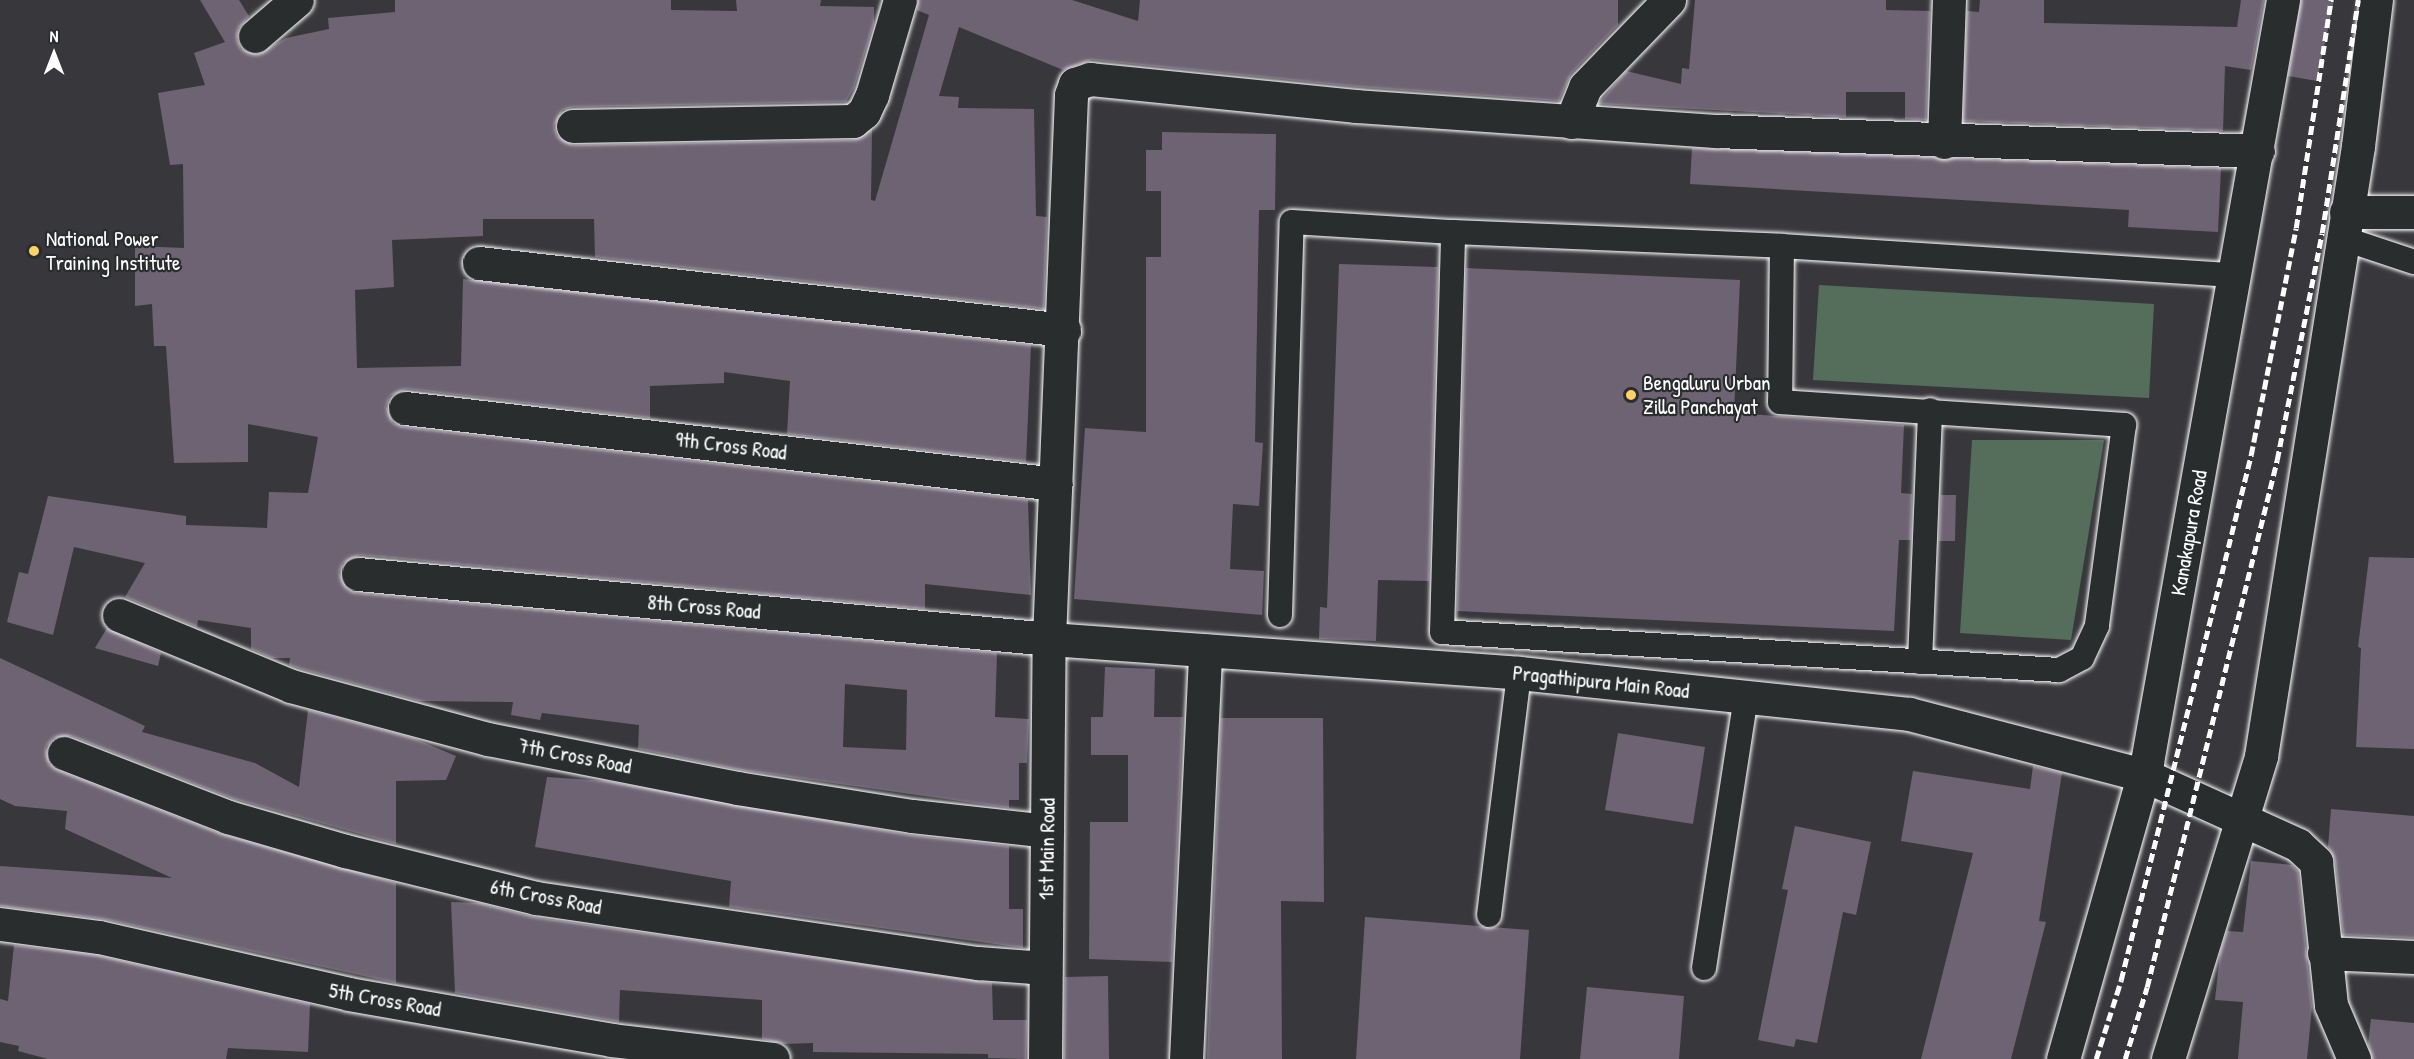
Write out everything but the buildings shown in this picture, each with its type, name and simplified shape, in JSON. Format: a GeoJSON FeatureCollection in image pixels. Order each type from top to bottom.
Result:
{"type":"FeatureCollection","features":[{"type":"Feature","properties":{"kind":"street"},"geometry":{"type":"LineString","coordinates":[[255,36],[297,0]]}},
{"type":"Feature","properties":{"kind":"street"},"geometry":{"type":"LineString","coordinates":[[573,126],[853,121],[864,112],[872,95],[900,0]]}},
{"type":"Feature","properties":{"kind":"street"},"geometry":{"type":"LineString","coordinates":[[1669,0],[1585,87],[1570,122],[1944,142],[2258,151]]}},
{"type":"Feature","properties":{"kind":"street"},"geometry":{"type":"LineString","coordinates":[[1944,142],[1950,0]]}},
{"type":"Feature","properties":{"kind":"street","name":"Kanakapura Road"},"geometry":{"type":"LineString","coordinates":[[2063,1059],[2144,775],[2236,275],[2283,0]]}},
{"type":"Feature","properties":{"kind":"street"},"geometry":{"type":"LineString","coordinates":[[2168,1059],[2261,756],[2344,225],[2376,0]]}},
{"type":"Feature","properties":{"kind":"street","name":"1st Main Road"},"geometry":{"type":"LineString","coordinates":[[1045,1059],[1049,639],[1064,330],[1071,94],[1075,84],[1090,79],[1356,106],[1570,122]]}},
{"type":"Feature","properties":{"kind":"street"},"geometry":{"type":"LineString","coordinates":[[2344,225],[2414,212]]}},
{"type":"Feature","properties":{"kind":"street"},"geometry":{"type":"LineString","coordinates":[[479,263],[1064,330]]}},
{"type":"Feature","properties":{"kind":"street","name":"9th Cross Road"},"geometry":{"type":"LineString","coordinates":[[405,408],[1056,484]]}},
{"type":"Feature","properties":{"kind":"street","name":"8th Cross Road"},"geometry":{"type":"LineString","coordinates":[[358,574],[1049,639]]}},
{"type":"Feature","properties":{"kind":"street","name":"7th Cross Road"},"geometry":{"type":"LineString","coordinates":[[119,615],[291,686],[488,739],[737,789],[912,816],[1047,831]]}},
{"type":"Feature","properties":{"kind":"street","name":"Pragathipura Main Road"},"geometry":{"type":"LineString","coordinates":[[1049,639],[1519,673],[1909,714],[2144,775],[2242,817],[2298,845],[2316,862],[2331,1005],[2354,1059]]}},
{"type":"Feature","properties":{"kind":"street"},"geometry":{"type":"LineString","coordinates":[[1186,1059],[1204,650]]}},
{"type":"Feature","properties":{"kind":"street","name":"6th Cross Road"},"geometry":{"type":"LineString","coordinates":[[64,753],[228,817],[536,898],[978,963],[1045,968]]}},
{"type":"Feature","properties":{"kind":"street","name":"5th Cross Road"},"geometry":{"type":"LineString","coordinates":[[0,924],[99,938],[349,994],[612,1040],[773,1059]]}},
{"type":"Feature","properties":{"kind":"street"},"geometry":{"type":"LineString","coordinates":[[2324,953],[2414,957]]}},
{"type":"Feature","properties":{"kind":"lane"},"geometry":{"type":"LineString","coordinates":[[1280,615],[1292,222],[1453,232],[1782,246],[2236,275]]}},
{"type":"Feature","properties":{"kind":"lane"},"geometry":{"type":"LineString","coordinates":[[2344,225],[2414,262]]}},
{"type":"Feature","properties":{"kind":"lane"},"geometry":{"type":"LineString","coordinates":[[1453,232],[1442,632],[2059,670],[2082,658],[2097,626],[2124,425],[1929,410],[1779,402],[1782,246]]}},
{"type":"Feature","properties":{"kind":"lane"},"geometry":{"type":"LineString","coordinates":[[1920,662],[1929,410]]}},
{"type":"Feature","properties":{"kind":"lane"},"geometry":{"type":"LineString","coordinates":[[1489,915],[1519,673]]}},
{"type":"Feature","properties":{"kind":"lane"},"geometry":{"type":"LineString","coordinates":[[1704,968],[1746,697]]}},
{"type":"Feature","properties":{"kind":"green space"},"geometry":{"type":"Polygon","coordinates":[[[1819,285],[2154,304],[2149,398],[1813,380],[1819,285]]]}},
{"type":"Feature","properties":{"kind":"green space"},"geometry":{"type":"Polygon","coordinates":[[[1972,440],[2104,440],[2071,640],[1960,633],[1972,440]]]}},
{"type":"Feature","properties":{"kind":"railway"},"geometry":{"type":"LineString","coordinates":[[2096,1059],[2121,980],[2251,455],[2296,228],[2331,0]]}},
{"type":"Feature","properties":{"kind":"railway"},"geometry":{"type":"LineString","coordinates":[[2125,1059],[2147,987],[2277,460],[2322,233],[2358,0]]}},
{"type":"Feature","properties":{"kind":"place","name":"National Power Training Institute"},"geometry":{"type":"Point","coordinates":[34,251]}},
{"type":"Feature","properties":{"kind":"place","name":"Bengaluru Urban Zilla Panchayat"},"geometry":{"type":"Point","coordinates":[1631,395]}}]}
